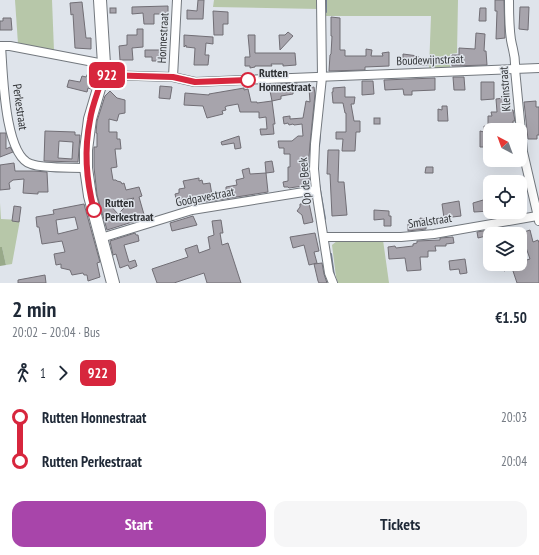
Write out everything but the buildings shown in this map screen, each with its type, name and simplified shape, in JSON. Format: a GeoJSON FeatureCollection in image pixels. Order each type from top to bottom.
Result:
{"type":"FeatureCollection","features":[{"type":"Feature","properties":{"kind":"street"},"geometry":{"type":"LineString","coordinates":[[100,0],[104,70],[90,119],[86,150],[86,168],[90,196],[114,283]]}},
{"type":"Feature","properties":{"kind":"street","name":"Honnestraat"},"geometry":{"type":"LineString","coordinates":[[173,77],[177,0]]}},
{"type":"Feature","properties":{"kind":"street"},"geometry":{"type":"LineString","coordinates":[[321,0],[322,76]]}},
{"type":"Feature","properties":{"kind":"street","name":"Kleinstraat"},"geometry":{"type":"LineString","coordinates":[[509,1],[511,40],[516,59],[515,69],[522,152],[538,218]]}},
{"type":"Feature","properties":{"kind":"street","name":"Perkestraat"},"geometry":{"type":"LineString","coordinates":[[86,168],[41,166],[22,160],[13,140],[7,116],[0,46],[10,46],[104,70]]}},
{"type":"Feature","properties":{"kind":"street","name":"Boudewijnstraat"},"geometry":{"type":"LineString","coordinates":[[104,70],[173,77],[195,82],[539,68]]}},
{"type":"Feature","properties":{"kind":"street","name":"Op de Beek"},"geometry":{"type":"LineString","coordinates":[[322,76],[314,150],[314,169],[329,273],[333,283]]}},
{"type":"Feature","properties":{"kind":"street","name":"Godgavestraat"},"geometry":{"type":"LineString","coordinates":[[101,238],[192,210],[316,190]]}},
{"type":"Feature","properties":{"kind":"street","name":"Smalstraat"},"geometry":{"type":"LineString","coordinates":[[324,237],[401,237],[538,218]]}},
{"type":"Feature","properties":{"kind":"green space"},"geometry":{"type":"Polygon","coordinates":[[[15,0],[52,0],[54,51],[18,44],[15,0]]]}},
{"type":"Feature","properties":{"kind":"green space"},"geometry":{"type":"Polygon","coordinates":[[[214,0],[318,0],[319,9],[213,7],[214,0]]]}},
{"type":"Feature","properties":{"kind":"green space"},"geometry":{"type":"Polygon","coordinates":[[[323,0],[458,0],[457,53],[450,54],[450,68],[429,69],[431,16],[324,16],[323,0]]]}},
{"type":"Feature","properties":{"kind":"green space"},"geometry":{"type":"Polygon","coordinates":[[[0,203],[1,219],[20,220],[12,264],[6,265],[2,247],[0,247],[0,203]]]}},
{"type":"Feature","properties":{"kind":"green space"},"geometry":{"type":"Polygon","coordinates":[[[383,240],[389,283],[338,283],[332,245],[337,241],[383,240]]]}},
{"type":"Feature","properties":{"kind":"green space"},"geometry":{"type":"Polygon","coordinates":[[[0,247],[2,247],[6,265],[0,266],[0,247]]]}},
{"type":"Feature","properties":{"kind":"waterway"},"geometry":{"type":"LineString","coordinates":[[326,0],[326,12]]}},
{"type":"Feature","properties":{"kind":"waterway"},"geometry":{"type":"LineString","coordinates":[[319,146],[320,135]]}},
{"type":"Feature","properties":{"kind":"waterway"},"geometry":{"type":"LineString","coordinates":[[319,184],[325,219]]}},
{"type":"Feature","properties":{"kind":"waterway"},"geometry":{"type":"LineString","coordinates":[[331,254],[334,276]]}},
{"type":"Feature","properties":{"kind":"bus line","name":"922"},"geometry":{"type":"LineString","coordinates":[[94,210],[87,182],[86,150],[90,119],[103,75],[173,77],[195,82],[248,80]]}},
{"type":"Feature","properties":{"kind":"place","name":"Rutten Honnestraat"},"geometry":{"type":"Point","coordinates":[248,80]}},
{"type":"Feature","properties":{"kind":"place","name":"Rutten Perkestraat"},"geometry":{"type":"Point","coordinates":[94,210]}}]}
